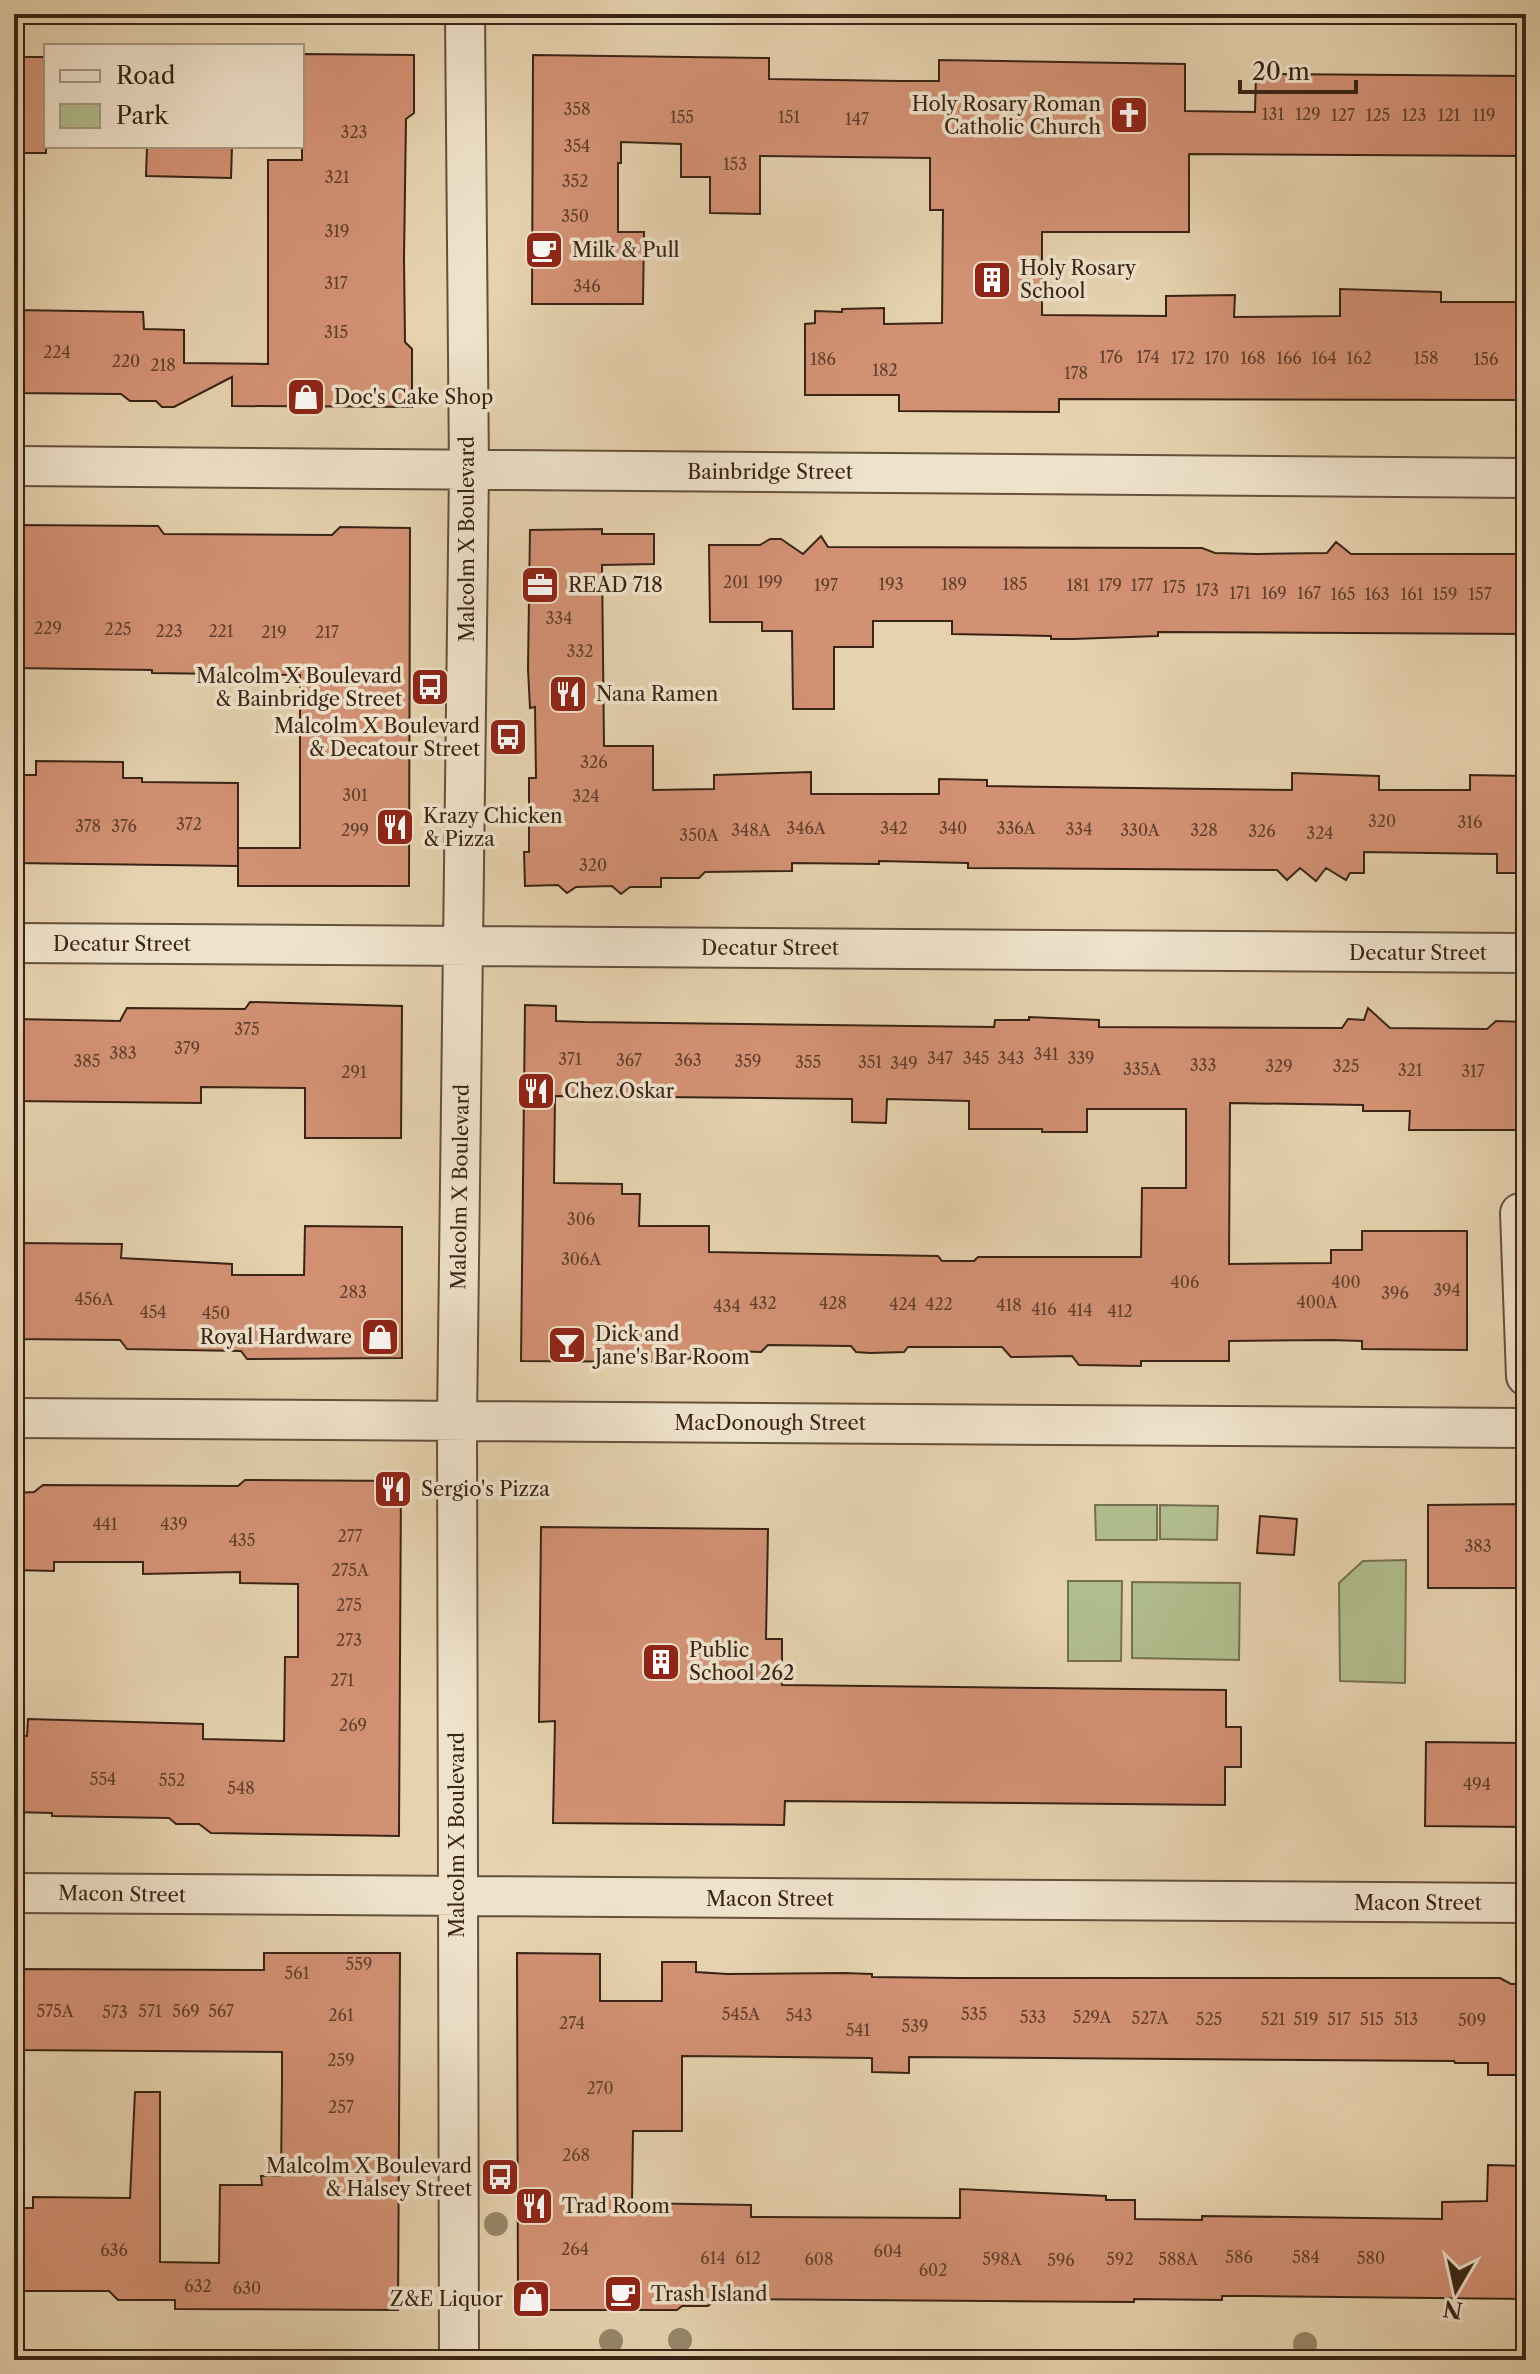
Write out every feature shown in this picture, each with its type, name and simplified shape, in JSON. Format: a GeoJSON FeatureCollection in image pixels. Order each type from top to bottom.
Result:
{"type":"FeatureCollection","features":[{"type":"Feature","properties":{"kind":"street","name":"Malcolm X Boulevard"},"geometry":{"type":"LineString","coordinates":[[459,2360],[457,1421],[469,470],[465,14]]}},
{"type":"Feature","properties":{"kind":"street","name":"Bainbridge Street"},"geometry":{"type":"LineString","coordinates":[[14,466],[1526,478]]}},
{"type":"Feature","properties":{"kind":"street","name":"Decatur Street"},"geometry":{"type":"LineString","coordinates":[[14,943],[1526,953]]}},
{"type":"Feature","properties":{"kind":"street"},"geometry":{"type":"LineString","coordinates":[[1520,1213],[1526,1376]]}},
{"type":"Feature","properties":{"kind":"street","name":"MacDonough Street"},"geometry":{"type":"LineString","coordinates":[[14,1418],[1526,1428]]}},
{"type":"Feature","properties":{"kind":"street","name":"Macon Street"},"geometry":{"type":"LineString","coordinates":[[14,1893],[1526,1903]]}},
{"type":"Feature","properties":{"kind":"green space"},"geometry":{"type":"Polygon","coordinates":[[[1095,1505],[1157,1505],[1157,1540],[1096,1540],[1095,1505]]]}},
{"type":"Feature","properties":{"kind":"green space"},"geometry":{"type":"Polygon","coordinates":[[[1160,1505],[1218,1506],[1217,1540],[1160,1539],[1160,1505]]]}},
{"type":"Feature","properties":{"kind":"green space"},"geometry":{"type":"Polygon","coordinates":[[[1406,1560],[1405,1683],[1340,1681],[1339,1583],[1363,1561],[1406,1560]]]}},
{"type":"Feature","properties":{"kind":"green space"},"geometry":{"type":"Polygon","coordinates":[[[1068,1581],[1122,1581],[1121,1661],[1068,1661],[1068,1581]]]}},
{"type":"Feature","properties":{"kind":"green space"},"geometry":{"type":"Polygon","coordinates":[[[1132,1582],[1240,1583],[1239,1660],[1132,1658],[1132,1582]]]}},
{"type":"Feature","properties":{"kind":"building"},"geometry":{"type":"Polygon","coordinates":[[[304,54],[414,55],[414,113],[406,119],[404,258],[405,342],[412,349],[412,407],[232,406],[232,377],[174,407],[162,407],[156,401],[130,401],[121,394],[14,393],[14,310],[143,312],[144,329],[184,330],[184,363],[268,364],[268,160],[302,160],[304,54]]]}},
{"type":"Feature","properties":{"kind":"building"},"geometry":{"type":"Polygon","coordinates":[[[533,55],[769,58],[769,79],[900,81],[939,81],[939,60],[1185,64],[1185,111],[1255,112],[1256,74],[1526,76],[1526,156],[1189,154],[1189,232],[1042,232],[1042,315],[1166,316],[1166,296],[1235,295],[1234,317],[1340,316],[1340,289],[1441,292],[1441,302],[1519,302],[1519,315],[1526,315],[1526,400],[1059,399],[1059,412],[899,411],[899,395],[805,395],[805,324],[815,323],[815,311],[884,308],[884,324],[942,323],[943,210],[930,210],[930,158],[760,156],[760,214],[710,213],[710,177],[681,177],[681,144],[621,142],[618,232],[644,232],[643,304],[532,304],[533,55]]]}},
{"type":"Feature","properties":{"kind":"building"},"geometry":{"type":"Polygon","coordinates":[[[14,57],[44,57],[46,153],[14,153],[14,57]]]}},
{"type":"Feature","properties":{"kind":"building"},"geometry":{"type":"Polygon","coordinates":[[[147,148],[232,148],[231,178],[146,176],[147,148]]]}},
{"type":"Feature","properties":{"kind":"building"},"geometry":{"type":"Polygon","coordinates":[[[14,525],[158,526],[164,534],[332,535],[340,527],[410,528],[409,886],[238,886],[238,848],[300,848],[300,675],[14,668],[14,525]]]}},
{"type":"Feature","properties":{"kind":"building"},"geometry":{"type":"Polygon","coordinates":[[[602,529],[602,534],[654,534],[654,564],[602,565],[604,746],[653,746],[653,790],[714,789],[714,775],[811,772],[811,794],[939,794],[939,779],[987,780],[987,786],[1292,790],[1292,773],[1379,776],[1379,790],[1470,790],[1470,775],[1526,776],[1526,873],[1497,873],[1497,854],[1364,852],[1364,873],[1350,873],[1346,880],[1326,868],[1316,881],[1300,868],[1287,880],[1277,870],[968,868],[968,863],[879,861],[879,864],[792,863],[792,871],[705,872],[699,878],[661,878],[661,887],[630,887],[621,894],[612,886],[576,887],[567,893],[558,885],[525,886],[524,852],[529,852],[529,778],[536,778],[535,707],[530,708],[528,669],[530,530],[602,529]]]}},
{"type":"Feature","properties":{"kind":"building"},"geometry":{"type":"Polygon","coordinates":[[[821,536],[828,547],[1202,548],[1215,553],[1257,554],[1327,553],[1336,542],[1351,554],[1526,554],[1526,634],[1158,632],[1158,636],[1051,639],[1051,636],[952,634],[952,621],[873,621],[873,647],[834,647],[834,709],[793,709],[792,631],[762,631],[762,622],[710,622],[709,545],[760,545],[770,539],[781,539],[803,554],[821,536]]]}},
{"type":"Feature","properties":{"kind":"building"},"geometry":{"type":"Polygon","coordinates":[[[36,761],[123,762],[123,778],[142,778],[142,782],[238,783],[238,866],[14,863],[14,775],[36,775],[36,761]]]}},
{"type":"Feature","properties":{"kind":"building"},"geometry":{"type":"Polygon","coordinates":[[[250,1002],[402,1006],[401,1138],[305,1138],[305,1088],[201,1087],[201,1103],[14,1101],[14,1019],[120,1021],[127,1008],[245,1009],[250,1002]]]}},
{"type":"Feature","properties":{"kind":"building"},"geometry":{"type":"Polygon","coordinates":[[[525,1005],[556,1006],[556,1021],[585,1022],[994,1027],[995,1020],[1029,1020],[1029,1017],[1099,1020],[1099,1027],[1342,1028],[1348,1019],[1364,1020],[1368,1008],[1390,1028],[1487,1029],[1496,1021],[1526,1022],[1526,1112],[1521,1112],[1521,1130],[1409,1130],[1410,1111],[1363,1111],[1363,1105],[1230,1103],[1229,1264],[1331,1263],[1331,1250],[1362,1250],[1362,1231],[1467,1231],[1467,1350],[1362,1349],[1362,1341],[1229,1341],[1229,1361],[1141,1361],[1141,1366],[1079,1365],[1072,1356],[1011,1357],[1002,1347],[908,1347],[904,1352],[870,1353],[856,1352],[851,1346],[768,1345],[761,1352],[731,1351],[726,1359],[670,1358],[670,1362],[521,1361],[525,1005]],[[555,1096],[554,1183],[622,1184],[622,1194],[640,1194],[639,1226],[709,1226],[709,1252],[938,1256],[942,1261],[974,1261],[978,1257],[1141,1257],[1142,1188],[1186,1188],[1186,1109],[1087,1109],[1087,1132],[1042,1132],[1042,1129],[969,1129],[969,1101],[887,1099],[886,1123],[852,1122],[852,1099],[555,1096]]]}},
{"type":"Feature","properties":{"kind":"building"},"geometry":{"type":"Polygon","coordinates":[[[305,1226],[402,1227],[402,1358],[247,1359],[241,1351],[127,1349],[120,1340],[14,1339],[14,1258],[21,1258],[21,1243],[122,1244],[121,1258],[232,1264],[232,1275],[304,1275],[305,1226]]]}},
{"type":"Feature","properties":{"kind":"building"},"geometry":{"type":"Polygon","coordinates":[[[245,1480],[401,1481],[399,1836],[211,1833],[199,1824],[176,1824],[169,1818],[52,1816],[52,1813],[14,1812],[14,1736],[27,1736],[28,1719],[203,1724],[203,1739],[284,1741],[285,1657],[298,1657],[298,1584],[240,1583],[240,1572],[143,1574],[143,1562],[54,1562],[54,1571],[14,1570],[14,1493],[34,1492],[43,1485],[238,1486],[245,1480]]]}},
{"type":"Feature","properties":{"kind":"building"},"geometry":{"type":"Polygon","coordinates":[[[1526,1504],[1526,1588],[1428,1588],[1428,1505],[1526,1504]]]}},
{"type":"Feature","properties":{"kind":"building"},"geometry":{"type":"Polygon","coordinates":[[[1260,1516],[1297,1519],[1294,1555],[1257,1553],[1260,1516]]]}},
{"type":"Feature","properties":{"kind":"building","name":"Public School 262"},"geometry":{"type":"Polygon","coordinates":[[[541,1527],[768,1529],[766,1639],[782,1639],[782,1685],[1226,1690],[1226,1727],[1241,1727],[1241,1767],[1225,1767],[1225,1805],[785,1801],[784,1825],[553,1823],[555,1721],[539,1722],[541,1527]]]}},
{"type":"Feature","properties":{"kind":"building"},"geometry":{"type":"Polygon","coordinates":[[[1426,1742],[1526,1743],[1526,1827],[1425,1826],[1426,1742]]]}},
{"type":"Feature","properties":{"kind":"building"},"geometry":{"type":"Polygon","coordinates":[[[264,1953],[400,1953],[398,2310],[175,2309],[175,2300],[118,2300],[109,2291],[14,2291],[14,2208],[33,2208],[33,2197],[130,2198],[135,2092],[160,2092],[160,2262],[219,2263],[220,2185],[262,2185],[261,2176],[281,2176],[282,2052],[14,2050],[14,1969],[264,1970],[264,1953]]]}},
{"type":"Feature","properties":{"kind":"building"},"geometry":{"type":"Polygon","coordinates":[[[517,1953],[600,1954],[600,2001],[662,2001],[662,1962],[696,1962],[696,1972],[727,1974],[844,1973],[872,1974],[872,1977],[959,1978],[1500,1978],[1511,1984],[1526,1984],[1526,2075],[1488,2075],[1488,2063],[1454,2061],[909,2057],[909,2073],[872,2072],[872,2058],[682,2056],[682,2131],[633,2131],[632,2203],[751,2205],[751,2217],[960,2218],[960,2189],[1135,2200],[1135,2219],[1202,2220],[1202,2216],[1442,2219],[1442,2202],[1487,2201],[1488,2165],[1526,2166],[1526,2299],[1222,2296],[1222,2300],[1134,2299],[1134,2302],[717,2299],[708,2306],[682,2306],[677,2310],[518,2310],[517,1953]]]}},
{"type":"Feature","properties":{"kind":"place","name":"Holy Rosary Roman Catholic Church"},"geometry":{"type":"Point","coordinates":[1129,115]}},
{"type":"Feature","properties":{"kind":"place","name":"Milk & Pull"},"geometry":{"type":"Point","coordinates":[544,250]}},
{"type":"Feature","properties":{"kind":"place","name":"Holy Rosary School"},"geometry":{"type":"Point","coordinates":[992,280]}},
{"type":"Feature","properties":{"kind":"place","name":"Doc's Cake Shop"},"geometry":{"type":"Point","coordinates":[306,397]}},
{"type":"Feature","properties":{"kind":"place","name":"READ 718"},"geometry":{"type":"Point","coordinates":[540,585]}},
{"type":"Feature","properties":{"kind":"place","name":"Malcolm X Boulevard & Bainbridge Street"},"geometry":{"type":"Point","coordinates":[430,687]}},
{"type":"Feature","properties":{"kind":"place","name":"Nana Ramen"},"geometry":{"type":"Point","coordinates":[568,694]}},
{"type":"Feature","properties":{"kind":"place","name":"Malcolm X Boulevard & Decatour Street"},"geometry":{"type":"Point","coordinates":[508,737]}},
{"type":"Feature","properties":{"kind":"place","name":"Krazy Chicken & Pizza"},"geometry":{"type":"Point","coordinates":[395,827]}},
{"type":"Feature","properties":{"kind":"place","name":"Chez Oskar"},"geometry":{"type":"Point","coordinates":[536,1091]}},
{"type":"Feature","properties":{"kind":"place","name":"Royal Hardware"},"geometry":{"type":"Point","coordinates":[380,1337]}},
{"type":"Feature","properties":{"kind":"place","name":"Dick and Jane's Bar Room"},"geometry":{"type":"Point","coordinates":[567,1345]}},
{"type":"Feature","properties":{"kind":"place","name":"Sergio's Pizza"},"geometry":{"type":"Point","coordinates":[393,1489]}},
{"type":"Feature","properties":{"kind":"place","name":"Public School 262"},"geometry":{"type":"Point","coordinates":[661,1662]}},
{"type":"Feature","properties":{"kind":"place","name":"Malcolm X Boulevard & Halsey Street"},"geometry":{"type":"Point","coordinates":[500,2177]}},
{"type":"Feature","properties":{"kind":"place","name":"Trad Room"},"geometry":{"type":"Point","coordinates":[534,2206]}},
{"type":"Feature","properties":{"kind":"place","name":"Trash Island"},"geometry":{"type":"Point","coordinates":[623,2294]}},
{"type":"Feature","properties":{"kind":"place","name":"Z&E Liquor"},"geometry":{"type":"Point","coordinates":[531,2299]}}]}
